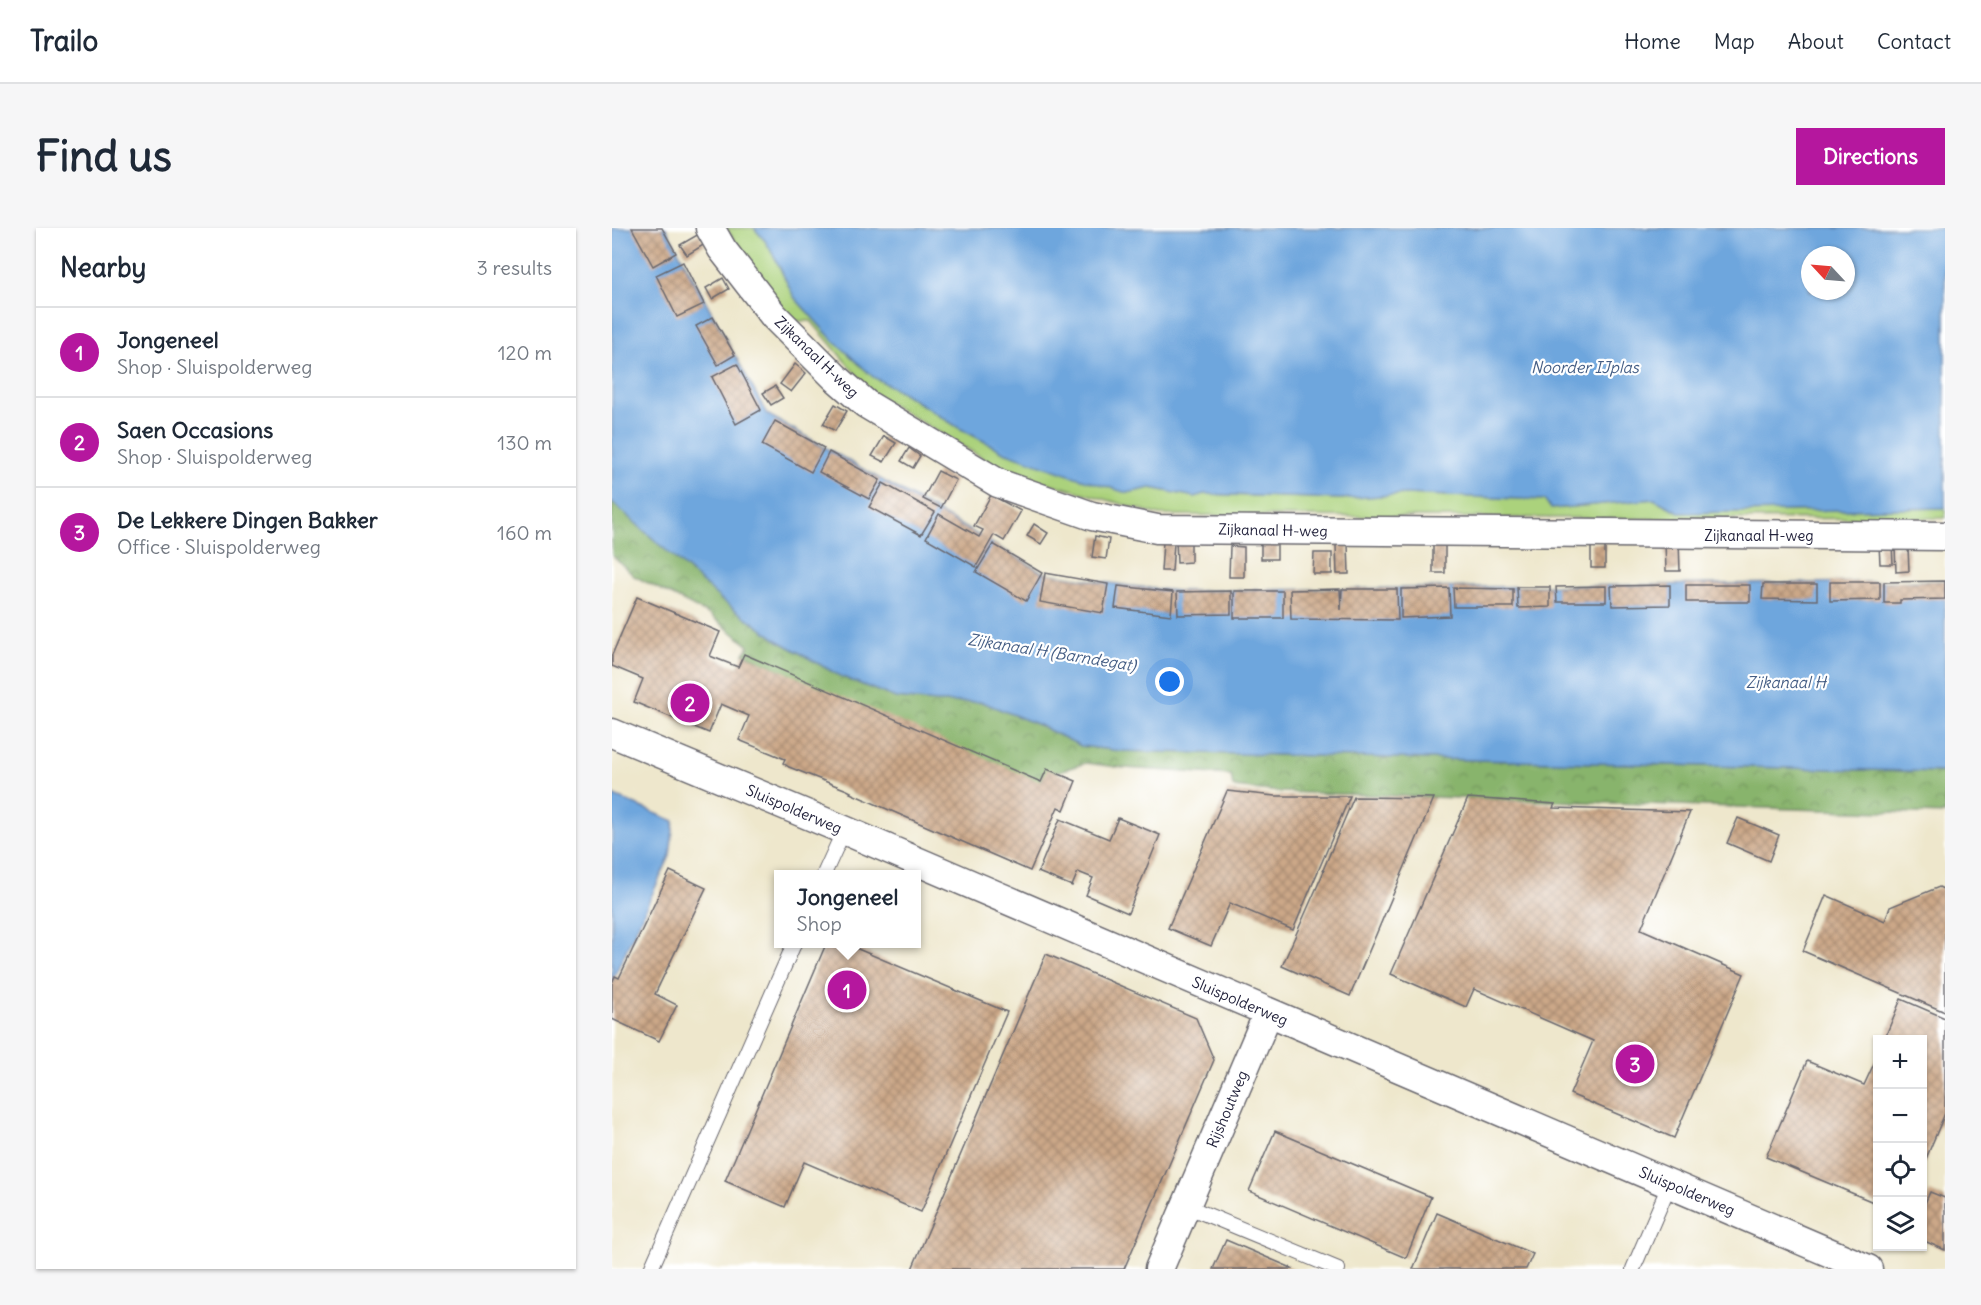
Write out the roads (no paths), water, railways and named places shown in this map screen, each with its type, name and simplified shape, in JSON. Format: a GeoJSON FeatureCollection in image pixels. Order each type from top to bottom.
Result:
{"type":"FeatureCollection","features":[{"type":"Feature","properties":{"kind":"street","name":"Zijkanaal H-weg"},"geometry":{"type":"LineString","coordinates":[[710,228],[722,249],[774,316],[835,377],[866,404],[998,483],[1092,516],[1157,529],[1945,536]]}},
{"type":"Feature","properties":{"kind":"street","name":"Sluispolderweg"},"geometry":{"type":"LineString","coordinates":[[612,733],[844,830],[1868,1269]]}},
{"type":"Feature","properties":{"kind":"street","name":"Rijshoutweg"},"geometry":{"type":"LineString","coordinates":[[1159,1269],[1268,1013]]}},
{"type":"Feature","properties":{"kind":"lane"},"geometry":{"type":"LineString","coordinates":[[826,870],[844,830]]}},
{"type":"Feature","properties":{"kind":"lane"},"geometry":{"type":"LineString","coordinates":[[651,1269],[792,948]]}},
{"type":"Feature","properties":{"kind":"lane"},"geometry":{"type":"LineString","coordinates":[[1633,1269],[1670,1184]]}},
{"type":"Feature","properties":{"kind":"lane"},"geometry":{"type":"LineString","coordinates":[[1186,1206],[1338,1269]]}},
{"type":"Feature","properties":{"kind":"water"},"geometry":{"type":"Polygon","coordinates":[[[612,228],[666,228],[767,414],[1044,573],[1178,591],[1945,581],[1945,772],[1121,751],[1081,746],[1039,725],[982,702],[937,702],[896,698],[840,676],[779,641],[723,601],[612,502],[612,228]]]}},
{"type":"Feature","properties":{"kind":"water","name":"Noorder IJplas"},"geometry":{"type":"Polygon","coordinates":[[[754,228],[1945,228],[1945,508],[1681,513],[1654,499],[1551,509],[1545,500],[1406,494],[1340,499],[1204,494],[1195,497],[1151,488],[1127,493],[1004,452],[873,377],[830,337],[794,297],[766,242],[754,228]]]}},
{"type":"Feature","properties":{"kind":"water"},"geometry":{"type":"Polygon","coordinates":[[[612,795],[674,821],[670,856],[612,981],[612,795]]]}},
{"type":"Feature","properties":{"kind":"place","name":"Saen Occasions"},"geometry":{"type":"Point","coordinates":[690,703]}},
{"type":"Feature","properties":{"kind":"place","name":"Jongeneel"},"geometry":{"type":"Point","coordinates":[847,990]}},
{"type":"Feature","properties":{"kind":"place","name":"De Lekkere Dingen Bakker"},"geometry":{"type":"Point","coordinates":[1635,1064]}},
{"type":"Feature","properties":{"kind":"water label","name":"Zijkanaal H (Barndegat)"},"geometry":{"type":"Point","coordinates":[1052,652]}},
{"type":"Feature","properties":{"kind":"water label","name":"Zijkanaal H"},"geometry":{"type":"Point","coordinates":[1786,682]}}]}
